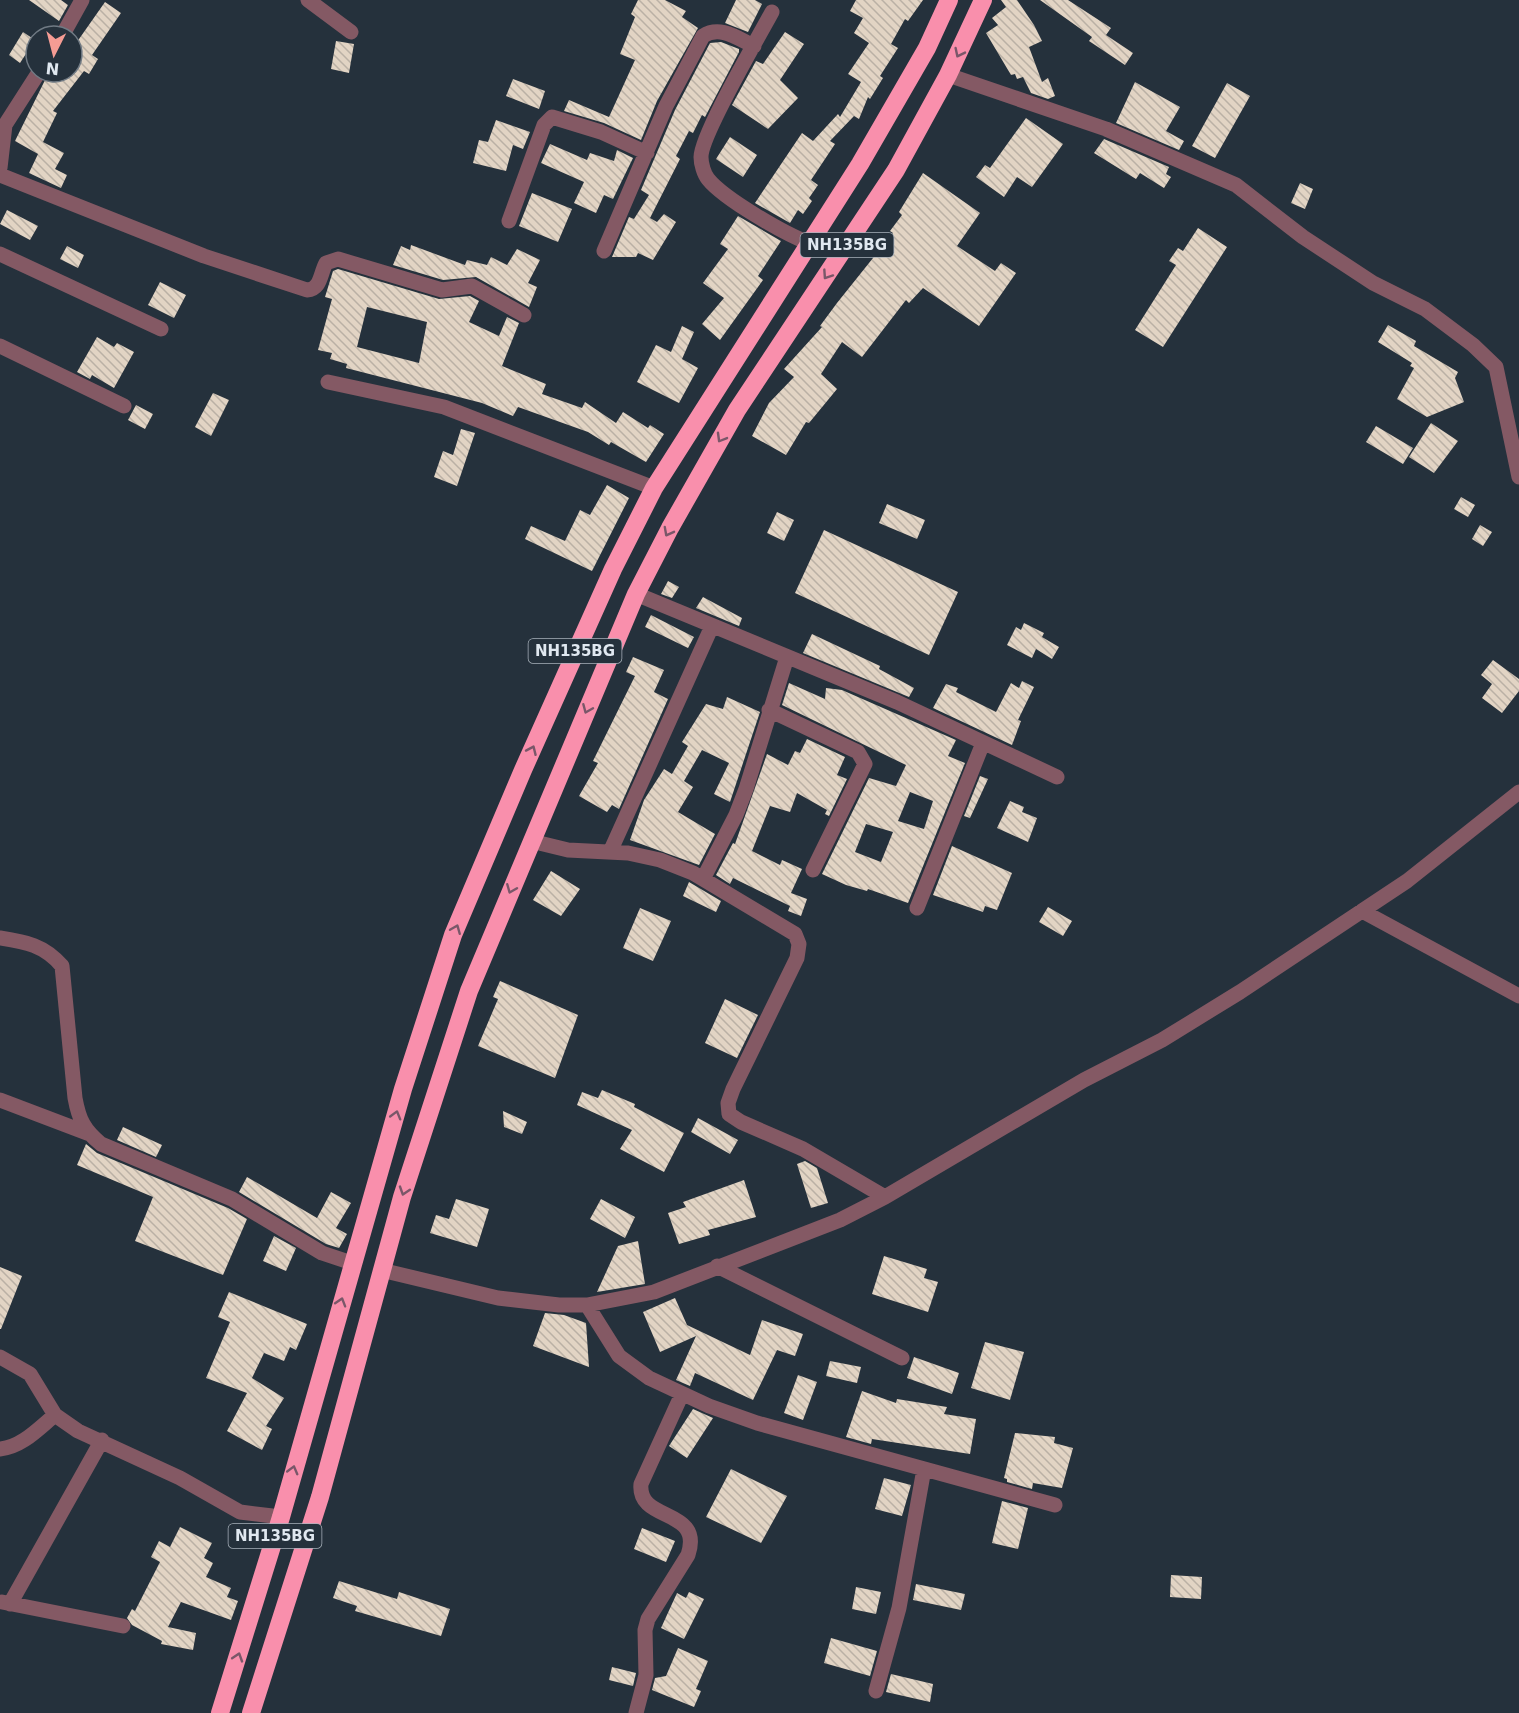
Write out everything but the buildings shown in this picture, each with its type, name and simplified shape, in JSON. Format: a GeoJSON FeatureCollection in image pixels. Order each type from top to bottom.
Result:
{"type":"FeatureCollection","features":[{"type":"Feature","properties":{"kind":"highway","name":"NH135BG"},"geometry":{"type":"LineString","coordinates":[[220,1713],[281,1516],[403,1089],[453,935],[583,633],[654,488],[866,154],[927,48],[949,0]]}},
{"type":"Feature","properties":{"kind":"highway","name":"NH135BG"},"geometry":{"type":"LineString","coordinates":[[252,1713],[320,1497],[381,1270],[469,991],[636,594],[670,528],[737,410],[896,170],[948,75],[983,0]]}},
{"type":"Feature","properties":{"kind":"street"},"geometry":{"type":"LineString","coordinates":[[69,24],[82,0]]}},
{"type":"Feature","properties":{"kind":"street"},"geometry":{"type":"LineString","coordinates":[[308,0],[351,32]]}},
{"type":"Feature","properties":{"kind":"street"},"geometry":{"type":"LineString","coordinates":[[771,12],[703,146],[701,157],[708,179],[792,237],[809,243]]}},
{"type":"Feature","properties":{"kind":"street"},"geometry":{"type":"LineString","coordinates":[[604,250],[666,106],[703,36],[711,31],[721,30],[754,46]]}},
{"type":"Feature","properties":{"kind":"street"},"geometry":{"type":"LineString","coordinates":[[948,75],[1106,129],[1236,185],[1303,237],[1373,283],[1425,309],[1473,345],[1496,368],[1519,477]]}},
{"type":"Feature","properties":{"kind":"street"},"geometry":{"type":"LineString","coordinates":[[0,168],[3,126],[31,84]]}},
{"type":"Feature","properties":{"kind":"street"},"geometry":{"type":"LineString","coordinates":[[509,221],[544,125],[552,117],[602,132],[647,153]]}},
{"type":"Feature","properties":{"kind":"street"},"geometry":{"type":"LineString","coordinates":[[0,175],[192,252],[307,290],[313,290],[318,285],[326,263],[338,259],[442,290],[472,286],[524,315]]}},
{"type":"Feature","properties":{"kind":"street"},"geometry":{"type":"LineString","coordinates":[[0,254],[161,329]]}},
{"type":"Feature","properties":{"kind":"street"},"geometry":{"type":"LineString","coordinates":[[0,346],[124,406]]}},
{"type":"Feature","properties":{"kind":"street"},"geometry":{"type":"LineString","coordinates":[[328,382],[444,407],[654,488]]}},
{"type":"Feature","properties":{"kind":"street"},"geometry":{"type":"LineString","coordinates":[[636,594],[905,706],[1057,777]]}},
{"type":"Feature","properties":{"kind":"street"},"geometry":{"type":"LineString","coordinates":[[610,852],[712,626]]}},
{"type":"Feature","properties":{"kind":"street"},"geometry":{"type":"LineString","coordinates":[[703,879],[740,806],[787,657]]}},
{"type":"Feature","properties":{"kind":"street"},"geometry":{"type":"LineString","coordinates":[[769,710],[863,756],[862,772],[813,870]]}},
{"type":"Feature","properties":{"kind":"street"},"geometry":{"type":"LineString","coordinates":[[917,908],[983,743]]}},
{"type":"Feature","properties":{"kind":"street"},"geometry":{"type":"LineString","coordinates":[[381,1270],[498,1298],[559,1305],[587,1305],[654,1292],[840,1220],[885,1197],[1084,1080],[1162,1040],[1240,992],[1407,881],[1519,792]]}},
{"type":"Feature","properties":{"kind":"street"},"geometry":{"type":"LineString","coordinates":[[531,841],[568,850],[610,852],[660,860],[703,879],[782,924],[795,934],[799,944],[797,958],[733,1089],[728,1103],[729,1114],[741,1122],[803,1149],[885,1197]]}},
{"type":"Feature","properties":{"kind":"street"},"geometry":{"type":"LineString","coordinates":[[1362,911],[1519,996]]}},
{"type":"Feature","properties":{"kind":"street"},"geometry":{"type":"LineString","coordinates":[[0,938],[32,943],[52,954],[62,966],[77,1109],[79,1119],[87,1133]]}},
{"type":"Feature","properties":{"kind":"street"},"geometry":{"type":"LineString","coordinates":[[0,1100],[87,1133],[101,1144],[232,1199],[322,1253],[352,1263]]}},
{"type":"Feature","properties":{"kind":"street"},"geometry":{"type":"LineString","coordinates":[[717,1266],[902,1358]]}},
{"type":"Feature","properties":{"kind":"street"},"geometry":{"type":"LineString","coordinates":[[587,1305],[619,1356],[649,1378],[682,1394],[757,1423],[1055,1505]]}},
{"type":"Feature","properties":{"kind":"street"},"geometry":{"type":"LineString","coordinates":[[0,1357],[30,1374],[55,1414],[78,1431],[102,1440],[180,1478],[240,1512],[281,1516]]}},
{"type":"Feature","properties":{"kind":"street"},"geometry":{"type":"LineString","coordinates":[[636,1713],[646,1675],[645,1630],[648,1619],[688,1555],[692,1544],[691,1533],[685,1526],[646,1503],[640,1494],[641,1484],[682,1394]]}},
{"type":"Feature","properties":{"kind":"street"},"geometry":{"type":"LineString","coordinates":[[0,1449],[21,1442],[55,1414]]}},
{"type":"Feature","properties":{"kind":"street"},"geometry":{"type":"LineString","coordinates":[[102,1440],[5,1603],[123,1626]]}},
{"type":"Feature","properties":{"kind":"street"},"geometry":{"type":"LineString","coordinates":[[876,1690],[899,1608],[924,1469]]}}]}
